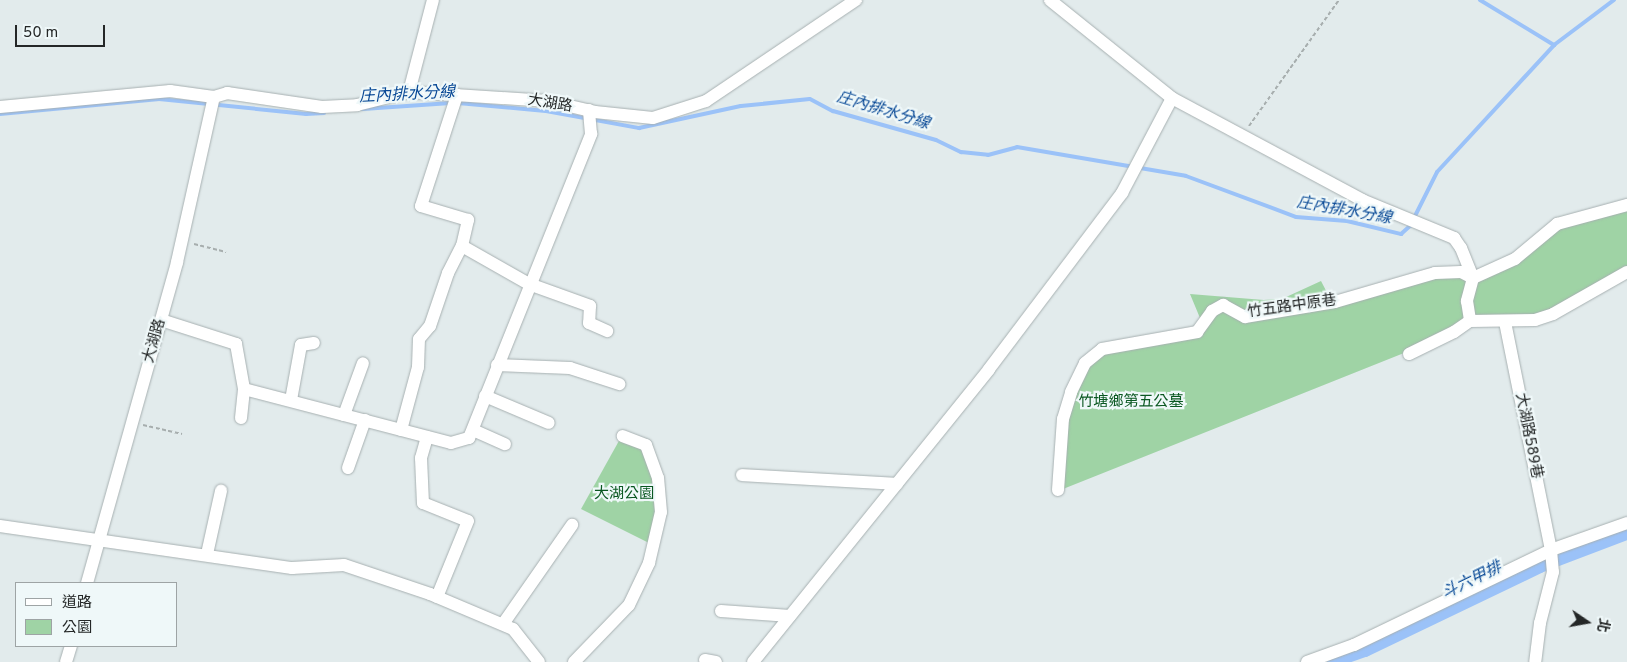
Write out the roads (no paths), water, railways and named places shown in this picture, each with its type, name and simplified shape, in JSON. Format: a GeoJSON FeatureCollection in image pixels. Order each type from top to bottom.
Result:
{"type":"FeatureCollection","features":[{"type":"Feature","properties":{"kind":"street"},"geometry":{"type":"LineString","coordinates":[[409,92],[433,0]]}},
{"type":"Feature","properties":{"kind":"street","name":"大湖路"},"geometry":{"type":"LineString","coordinates":[[0,107],[170,91],[214,97],[227,93],[322,108],[357,106],[409,92],[548,101],[589,110],[652,118],[706,101],[856,0]]}},
{"type":"Feature","properties":{"kind":"street"},"geometry":{"type":"LineString","coordinates":[[1050,0],[1172,98],[1362,200],[1454,238],[1461,248],[1473,278],[1467,301],[1470,321]]}},
{"type":"Feature","properties":{"kind":"street"},"geometry":{"type":"LineString","coordinates":[[401,430],[418,367],[419,339],[430,326],[448,272],[462,246],[468,220],[421,206],[457,95]]}},
{"type":"Feature","properties":{"kind":"street","name":"大湖路"},"geometry":{"type":"LineString","coordinates":[[87,582],[182,241],[214,97]]}},
{"type":"Feature","properties":{"kind":"street"},"geometry":{"type":"LineString","coordinates":[[753,662],[989,370],[1122,193],[1172,98]]}},
{"type":"Feature","properties":{"kind":"street"},"geometry":{"type":"LineString","coordinates":[[244,389],[451,443],[469,438],[484,396],[591,134],[589,110]]}},
{"type":"Feature","properties":{"kind":"street"},"geometry":{"type":"LineString","coordinates":[[1473,278],[1515,258],[1557,224],[1627,205]]}},
{"type":"Feature","properties":{"kind":"street"},"geometry":{"type":"LineString","coordinates":[[462,246],[529,284],[590,306],[588,323],[607,331]]}},
{"type":"Feature","properties":{"kind":"street","name":"竹五路中原巷"},"geometry":{"type":"LineString","coordinates":[[1058,490],[1063,419],[1071,392],[1085,363],[1102,349],[1197,332],[1212,311],[1223,305],[1245,317],[1335,302],[1435,273],[1461,272],[1473,278]]}},
{"type":"Feature","properties":{"kind":"street"},"geometry":{"type":"LineString","coordinates":[[1409,354],[1454,332],[1470,321],[1504,322],[1535,320],[1553,314],[1627,272]]}},
{"type":"Feature","properties":{"kind":"street"},"geometry":{"type":"LineString","coordinates":[[160,320],[236,344],[244,389],[241,418]]}},
{"type":"Feature","properties":{"kind":"street","name":"大湖路589巷"},"geometry":{"type":"LineString","coordinates":[[1504,322],[1551,550],[1553,572],[1540,623],[1535,662]]}},
{"type":"Feature","properties":{"kind":"street"},"geometry":{"type":"LineString","coordinates":[[291,400],[301,345],[314,343]]}},
{"type":"Feature","properties":{"kind":"street"},"geometry":{"type":"LineString","coordinates":[[344,415],[363,363]]}},
{"type":"Feature","properties":{"kind":"street"},"geometry":{"type":"LineString","coordinates":[[497,365],[570,368],[619,384]]}},
{"type":"Feature","properties":{"kind":"street"},"geometry":{"type":"LineString","coordinates":[[484,396],[549,423]]}},
{"type":"Feature","properties":{"kind":"street"},"geometry":{"type":"LineString","coordinates":[[348,468],[365,420]]}},
{"type":"Feature","properties":{"kind":"street"},"geometry":{"type":"LineString","coordinates":[[473,430],[505,444]]}},
{"type":"Feature","properties":{"kind":"street"},"geometry":{"type":"LineString","coordinates":[[574,662],[629,605],[649,563],[661,512],[658,478],[646,445],[623,436]]}},
{"type":"Feature","properties":{"kind":"street"},"geometry":{"type":"LineString","coordinates":[[427,437],[421,458],[423,503],[468,521],[438,597]]}},
{"type":"Feature","properties":{"kind":"street"},"geometry":{"type":"LineString","coordinates":[[742,475],[897,484]]}},
{"type":"Feature","properties":{"kind":"street"},"geometry":{"type":"LineString","coordinates":[[207,554],[221,491]]}},
{"type":"Feature","properties":{"kind":"street"},"geometry":{"type":"LineString","coordinates":[[1307,662],[1354,645],[1551,550],[1627,523]]}},
{"type":"Feature","properties":{"kind":"street"},"geometry":{"type":"LineString","coordinates":[[504,624],[572,525]]}},
{"type":"Feature","properties":{"kind":"street"},"geometry":{"type":"LineString","coordinates":[[0,526],[207,554],[292,568],[344,565],[438,597],[504,624],[514,629],[539,662]]}},
{"type":"Feature","properties":{"kind":"street"},"geometry":{"type":"LineString","coordinates":[[721,612],[790,616]]}},
{"type":"Feature","properties":{"kind":"street"},"geometry":{"type":"LineString","coordinates":[[66,662],[71,647]]}},
{"type":"Feature","properties":{"kind":"waterway"},"geometry":{"type":"LineString","coordinates":[[1480,0],[1554,45]]}},
{"type":"Feature","properties":{"kind":"waterway","name":"庄內排水分線"},"geometry":{"type":"LineString","coordinates":[[458,103],[546,111],[639,128],[741,106],[810,99],[833,111],[936,140],[961,152],[988,155],[1017,147],[1186,176],[1296,217],[1347,221],[1401,234],[1410,226],[1437,172],[1554,45],[1614,0]]}},
{"type":"Feature","properties":{"kind":"waterway","name":"庄內排水分線"},"geometry":{"type":"LineString","coordinates":[[0,114],[159,99],[306,114],[324,113]]}},
{"type":"Feature","properties":{"kind":"waterway","name":"庄內排水分線"},"geometry":{"type":"LineString","coordinates":[[363,109],[451,103]]}},
{"type":"Feature","properties":{"kind":"waterway","name":"斗六甲排"},"geometry":{"type":"LineString","coordinates":[[1333,662],[1365,651],[1540,567],[1627,534]]}},
{"type":"Feature","properties":{"kind":"park label","name":"竹塘鄉第五公墓"},"geometry":{"type":"Point","coordinates":[1131,403]}},
{"type":"Feature","properties":{"kind":"park label","name":"大湖公園"},"geometry":{"type":"Point","coordinates":[624,495]}}]}
